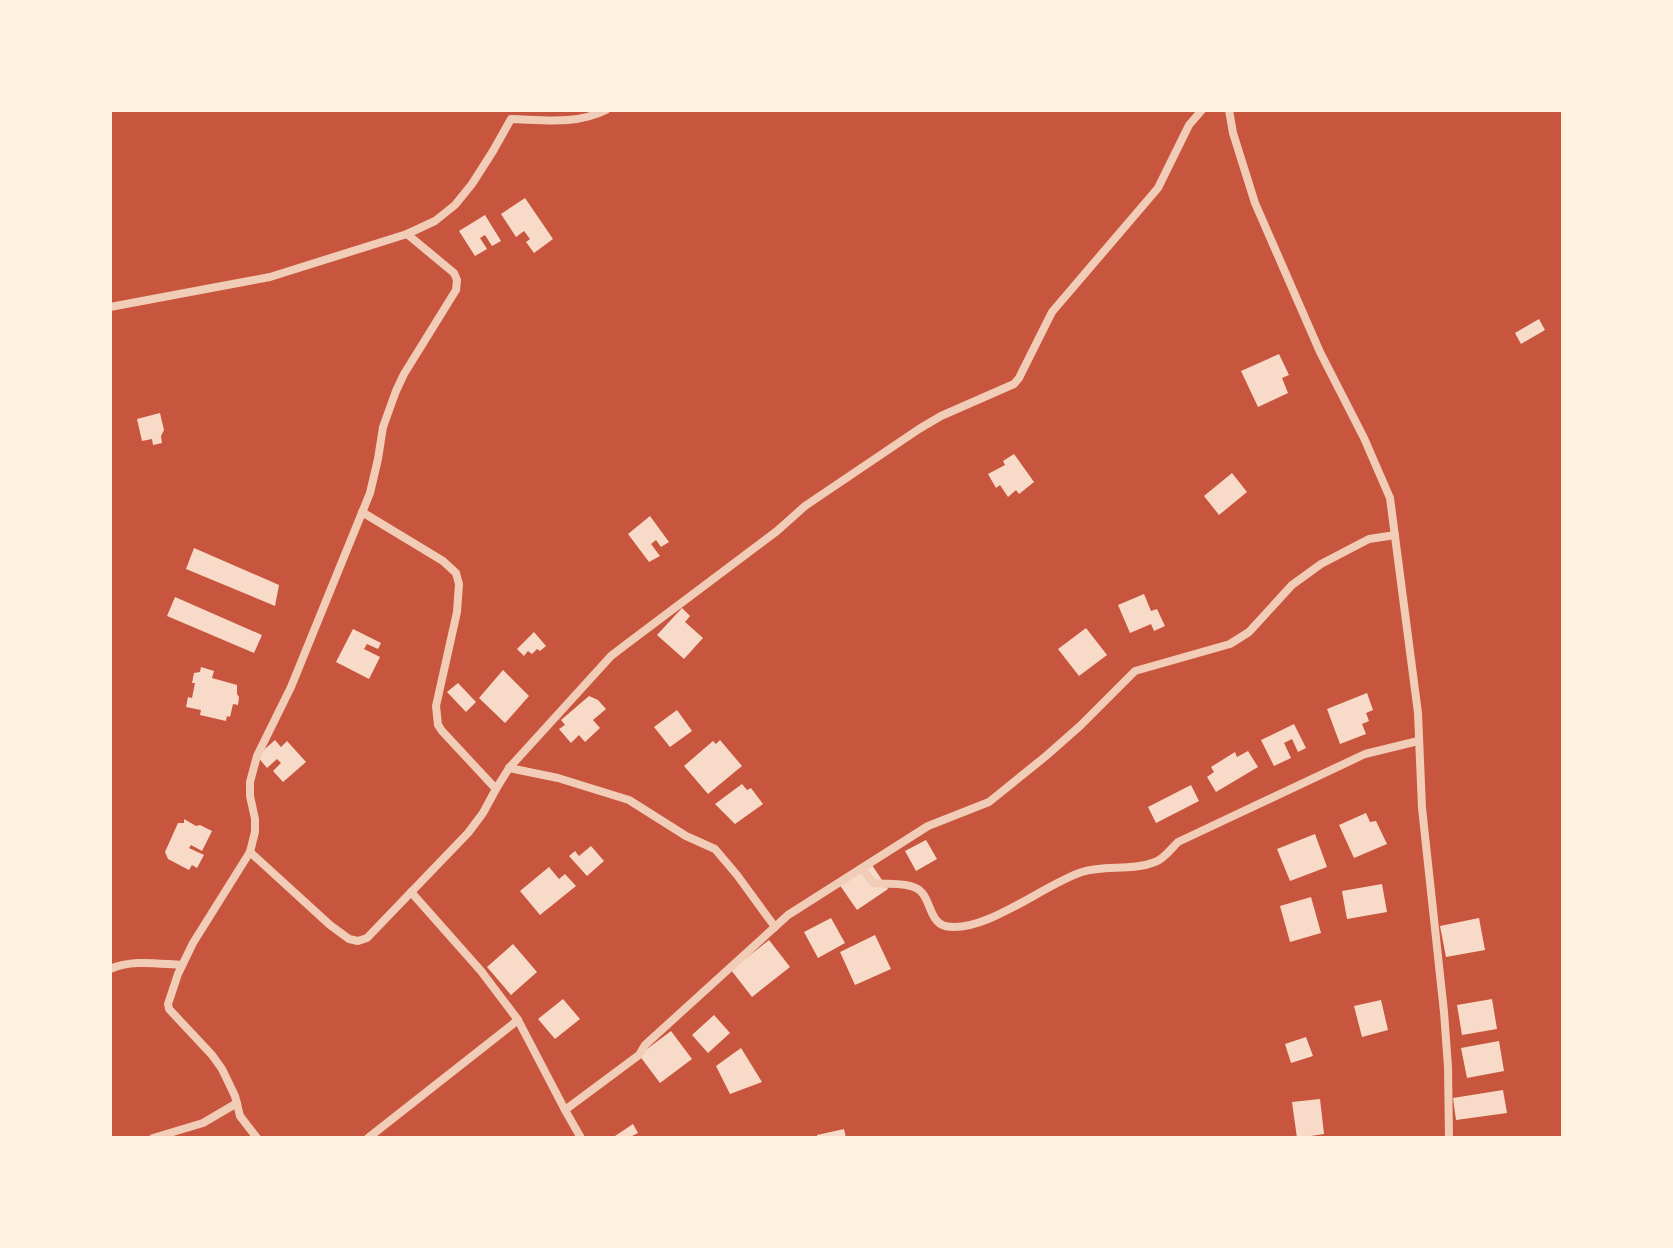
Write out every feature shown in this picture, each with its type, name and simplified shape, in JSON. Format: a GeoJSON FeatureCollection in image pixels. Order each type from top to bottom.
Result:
{"type":"FeatureCollection","features":[{"type":"Feature","properties":{"kind":"street"},"geometry":{"type":"LineString","coordinates":[[110,307],[270,277],[407,234],[435,221],[455,205],[486,162],[514,114],[573,121],[606,110]]}},
{"type":"Feature","properties":{"kind":"street"},"geometry":{"type":"LineString","coordinates":[[250,852],[349,939],[358,941],[367,938],[468,833],[509,768],[611,656],[777,531],[795,514],[919,429],[1014,384],[1052,312],[1158,188],[1189,125],[1202,110]]}},
{"type":"Feature","properties":{"kind":"street"},"geometry":{"type":"LineString","coordinates":[[1229,110],[1236,144],[1255,203],[1320,352],[1364,438],[1390,498],[1418,713],[1422,808],[1444,1012],[1449,1138]]}},
{"type":"Feature","properties":{"kind":"street"},"geometry":{"type":"LineString","coordinates":[[257,1138],[240,1116],[222,1069],[169,1009],[169,999],[182,965],[250,852],[255,819],[250,782],[257,756],[291,687],[362,512],[374,476],[383,427],[396,391],[456,290],[454,273],[407,234]]}},
{"type":"Feature","properties":{"kind":"street"},"geometry":{"type":"LineString","coordinates":[[362,512],[443,561],[456,573],[459,584],[457,612],[436,716],[442,731],[496,789]]}},
{"type":"Feature","properties":{"kind":"street"},"geometry":{"type":"LineString","coordinates":[[565,1110],[639,1055],[645,1045],[804,903],[928,826],[989,802],[1057,746],[1135,671],[1230,644],[1249,632],[1307,573],[1366,540],[1395,535]]}},
{"type":"Feature","properties":{"kind":"street"},"geometry":{"type":"LineString","coordinates":[[862,868],[874,884],[919,889],[939,923],[957,927],[970,925],[1082,872],[1156,862],[1178,842],[1365,754],[1418,741]]}},
{"type":"Feature","properties":{"kind":"street"},"geometry":{"type":"LineString","coordinates":[[509,768],[558,778],[629,800],[686,836],[715,849],[775,927]]}},
{"type":"Feature","properties":{"kind":"street"},"geometry":{"type":"LineString","coordinates":[[411,892],[481,971],[518,1020],[581,1138]]}},
{"type":"Feature","properties":{"kind":"street"},"geometry":{"type":"LineString","coordinates":[[110,969],[129,963],[182,965]]}},
{"type":"Feature","properties":{"kind":"street"},"geometry":{"type":"LineString","coordinates":[[368,1138],[518,1020]]}},
{"type":"Feature","properties":{"kind":"street"},"geometry":{"type":"LineString","coordinates":[[153,1138],[203,1123],[237,1103]]}},
{"type":"Feature","properties":{"kind":"building"},"geometry":{"type":"Polygon","coordinates":[[[525,198],[553,239],[534,253],[526,242],[530,239],[524,231],[516,237],[501,214],[525,198]]]}},
{"type":"Feature","properties":{"kind":"building"},"geometry":{"type":"Polygon","coordinates":[[[485,215],[501,241],[492,246],[485,235],[480,238],[487,249],[475,256],[459,231],[485,215]]]}},
{"type":"Feature","properties":{"kind":"building"},"geometry":{"type":"Polygon","coordinates":[[[1539,319],[1545,330],[1521,344],[1515,333],[1539,319]]]}},
{"type":"Feature","properties":{"kind":"building"},"geometry":{"type":"Polygon","coordinates":[[[1279,354],[1289,375],[1282,378],[1288,393],[1258,407],[1241,371],[1279,354]]]}},
{"type":"Feature","properties":{"kind":"building"},"geometry":{"type":"Polygon","coordinates":[[[160,413],[164,430],[162,443],[153,445],[152,439],[142,441],[137,419],[160,413]]]}},
{"type":"Feature","properties":{"kind":"building"},"geometry":{"type":"Polygon","coordinates":[[[1014,454],[1034,482],[1019,494],[1016,490],[1008,497],[1000,485],[996,488],[988,474],[1005,465],[1003,461],[1014,454]]]}},
{"type":"Feature","properties":{"kind":"building"},"geometry":{"type":"Polygon","coordinates":[[[1232,473],[1247,492],[1219,515],[1204,496],[1232,473]]]}},
{"type":"Feature","properties":{"kind":"building"},"geometry":{"type":"Polygon","coordinates":[[[650,516],[669,542],[661,547],[656,540],[651,544],[660,556],[649,562],[628,534],[650,516]]]}},
{"type":"Feature","properties":{"kind":"building"},"geometry":{"type":"Polygon","coordinates":[[[194,548],[279,585],[275,606],[186,569],[194,548]]]}},
{"type":"Feature","properties":{"kind":"building"},"geometry":{"type":"Polygon","coordinates":[[[1144,594],[1151,611],[1157,609],[1165,626],[1154,631],[1151,624],[1130,633],[1118,605],[1144,594]]]}},
{"type":"Feature","properties":{"kind":"building"},"geometry":{"type":"Polygon","coordinates":[[[175,597],[262,635],[254,653],[167,616],[175,597]]]}},
{"type":"Feature","properties":{"kind":"building"},"geometry":{"type":"Polygon","coordinates":[[[682,608],[690,616],[685,622],[703,638],[684,659],[657,635],[682,608]]]}},
{"type":"Feature","properties":{"kind":"building"},"geometry":{"type":"Polygon","coordinates":[[[1086,628],[1107,655],[1079,676],[1058,649],[1086,628]]]}},
{"type":"Feature","properties":{"kind":"building"},"geometry":{"type":"Polygon","coordinates":[[[353,629],[381,643],[378,649],[367,644],[364,649],[380,657],[369,679],[336,662],[353,629]]]}},
{"type":"Feature","properties":{"kind":"building"},"geometry":{"type":"Polygon","coordinates":[[[534,632],[546,646],[532,654],[528,651],[524,656],[517,649],[534,632]]]}},
{"type":"Feature","properties":{"kind":"building"},"geometry":{"type":"Polygon","coordinates":[[[201,667],[214,671],[212,678],[237,685],[238,705],[233,704],[226,721],[200,715],[201,710],[186,707],[188,697],[192,698],[194,673],[200,672],[201,667]]]}},
{"type":"Feature","properties":{"kind":"building"},"geometry":{"type":"Polygon","coordinates":[[[503,670],[529,696],[505,723],[479,698],[503,670]]]}},
{"type":"Feature","properties":{"kind":"building"},"geometry":{"type":"Polygon","coordinates":[[[458,683],[476,702],[466,712],[447,692],[458,683]]]}},
{"type":"Feature","properties":{"kind":"building"},"geometry":{"type":"Polygon","coordinates":[[[1367,693],[1373,710],[1366,713],[1369,721],[1362,724],[1366,734],[1340,744],[1327,709],[1367,693]]]}},
{"type":"Feature","properties":{"kind":"building"},"geometry":{"type":"Polygon","coordinates":[[[589,696],[606,709],[593,720],[600,728],[585,742],[579,735],[571,743],[559,729],[565,725],[561,720],[589,696]]]}},
{"type":"Feature","properties":{"kind":"building"},"geometry":{"type":"Polygon","coordinates":[[[677,710],[692,731],[670,747],[654,727],[677,710]]]}},
{"type":"Feature","properties":{"kind":"building"},"geometry":{"type":"Polygon","coordinates":[[[1294,724],[1306,748],[1298,752],[1292,739],[1284,743],[1291,758],[1274,766],[1261,740],[1294,724]]]}},
{"type":"Feature","properties":{"kind":"building"},"geometry":{"type":"Polygon","coordinates":[[[275,740],[281,747],[287,741],[306,762],[283,782],[273,771],[281,763],[277,759],[267,768],[257,756],[275,740]]]}},
{"type":"Feature","properties":{"kind":"building"},"geometry":{"type":"Polygon","coordinates":[[[720,740],[742,766],[708,794],[684,766],[713,741],[716,744],[720,740]]]}},
{"type":"Feature","properties":{"kind":"building"},"geometry":{"type":"Polygon","coordinates":[[[1248,751],[1258,767],[1216,792],[1207,777],[1214,772],[1211,767],[1235,752],[1237,757],[1248,751]]]}},
{"type":"Feature","properties":{"kind":"building"},"geometry":{"type":"Polygon","coordinates":[[[742,784],[747,790],[751,788],[763,804],[735,824],[715,804],[742,784]]]}},
{"type":"Feature","properties":{"kind":"building"},"geometry":{"type":"Polygon","coordinates":[[[1191,785],[1199,801],[1156,823],[1148,807],[1191,785]]]}},
{"type":"Feature","properties":{"kind":"building"},"geometry":{"type":"Polygon","coordinates":[[[1366,813],[1370,822],[1376,821],[1387,844],[1354,858],[1339,825],[1366,813]]]}},
{"type":"Feature","properties":{"kind":"building"},"geometry":{"type":"Polygon","coordinates":[[[184,819],[212,831],[202,851],[191,845],[189,848],[204,855],[197,868],[192,865],[189,870],[168,859],[165,852],[178,823],[184,823],[184,819]]]}},
{"type":"Feature","properties":{"kind":"building"},"geometry":{"type":"Polygon","coordinates":[[[1315,834],[1327,867],[1290,881],[1277,849],[1315,834]]]}},
{"type":"Feature","properties":{"kind":"building"},"geometry":{"type":"Polygon","coordinates":[[[926,840],[937,859],[916,871],[905,851],[926,840]]]}},
{"type":"Feature","properties":{"kind":"building"},"geometry":{"type":"Polygon","coordinates":[[[591,846],[604,861],[587,876],[569,856],[575,851],[579,856],[591,846]]]}},
{"type":"Feature","properties":{"kind":"building"},"geometry":{"type":"Polygon","coordinates":[[[870,862],[888,889],[857,910],[839,884],[870,862]]]}},
{"type":"Feature","properties":{"kind":"building"},"geometry":{"type":"Polygon","coordinates":[[[549,867],[559,879],[565,874],[576,886],[540,915],[520,891],[549,867]]]}},
{"type":"Feature","properties":{"kind":"building"},"geometry":{"type":"Polygon","coordinates":[[[1382,884],[1387,912],[1347,919],[1342,891],[1382,884]]]}},
{"type":"Feature","properties":{"kind":"building"},"geometry":{"type":"Polygon","coordinates":[[[1311,897],[1321,933],[1290,942],[1280,906],[1311,897]]]}},
{"type":"Feature","properties":{"kind":"building"},"geometry":{"type":"Polygon","coordinates":[[[831,918],[845,943],[818,958],[804,932],[831,918]]]}},
{"type":"Feature","properties":{"kind":"building"},"geometry":{"type":"Polygon","coordinates":[[[1479,918],[1485,950],[1446,957],[1440,926],[1479,918]]]}},
{"type":"Feature","properties":{"kind":"building"},"geometry":{"type":"Polygon","coordinates":[[[875,935],[891,969],[855,985],[840,952],[875,935]]]}},
{"type":"Feature","properties":{"kind":"building"},"geometry":{"type":"Polygon","coordinates":[[[769,940],[790,967],[752,997],[731,970],[769,940]]]}},
{"type":"Feature","properties":{"kind":"building"},"geometry":{"type":"Polygon","coordinates":[[[513,944],[537,972],[511,995],[487,967],[513,944]]]}},
{"type":"Feature","properties":{"kind":"building"},"geometry":{"type":"Polygon","coordinates":[[[563,999],[580,1019],[555,1039],[538,1019],[563,999]]]}},
{"type":"Feature","properties":{"kind":"building"},"geometry":{"type":"Polygon","coordinates":[[[1492,999],[1497,1029],[1462,1035],[1457,1005],[1492,999]]]}},
{"type":"Feature","properties":{"kind":"building"},"geometry":{"type":"Polygon","coordinates":[[[1381,1000],[1388,1030],[1362,1037],[1354,1006],[1381,1000]]]}},
{"type":"Feature","properties":{"kind":"building"},"geometry":{"type":"Polygon","coordinates":[[[714,1015],[730,1033],[708,1053],[692,1035],[714,1015]]]}},
{"type":"Feature","properties":{"kind":"building"},"geometry":{"type":"Polygon","coordinates":[[[671,1031],[692,1059],[660,1083],[639,1055],[671,1031]]]}},
{"type":"Feature","properties":{"kind":"building"},"geometry":{"type":"Polygon","coordinates":[[[1306,1037],[1313,1056],[1291,1063],[1285,1044],[1306,1037]]]}},
{"type":"Feature","properties":{"kind":"building"},"geometry":{"type":"Polygon","coordinates":[[[1499,1041],[1504,1071],[1467,1078],[1461,1048],[1499,1041]]]}},
{"type":"Feature","properties":{"kind":"building"},"geometry":{"type":"Polygon","coordinates":[[[741,1048],[762,1082],[730,1094],[716,1066],[741,1048]]]}},
{"type":"Feature","properties":{"kind":"building"},"geometry":{"type":"Polygon","coordinates":[[[1503,1090],[1507,1113],[1456,1120],[1453,1098],[1503,1090]]]}},
{"type":"Feature","properties":{"kind":"building"},"geometry":{"type":"Polygon","coordinates":[[[1320,1099],[1324,1134],[1297,1138],[1292,1102],[1320,1099]]]}},
{"type":"Feature","properties":{"kind":"building"},"geometry":{"type":"Polygon","coordinates":[[[633,1124],[638,1133],[628,1138],[612,1138],[633,1124]]]}},
{"type":"Feature","properties":{"kind":"building"},"geometry":{"type":"Polygon","coordinates":[[[844,1129],[846,1138],[817,1138],[817,1135],[844,1129]]]}}]}
